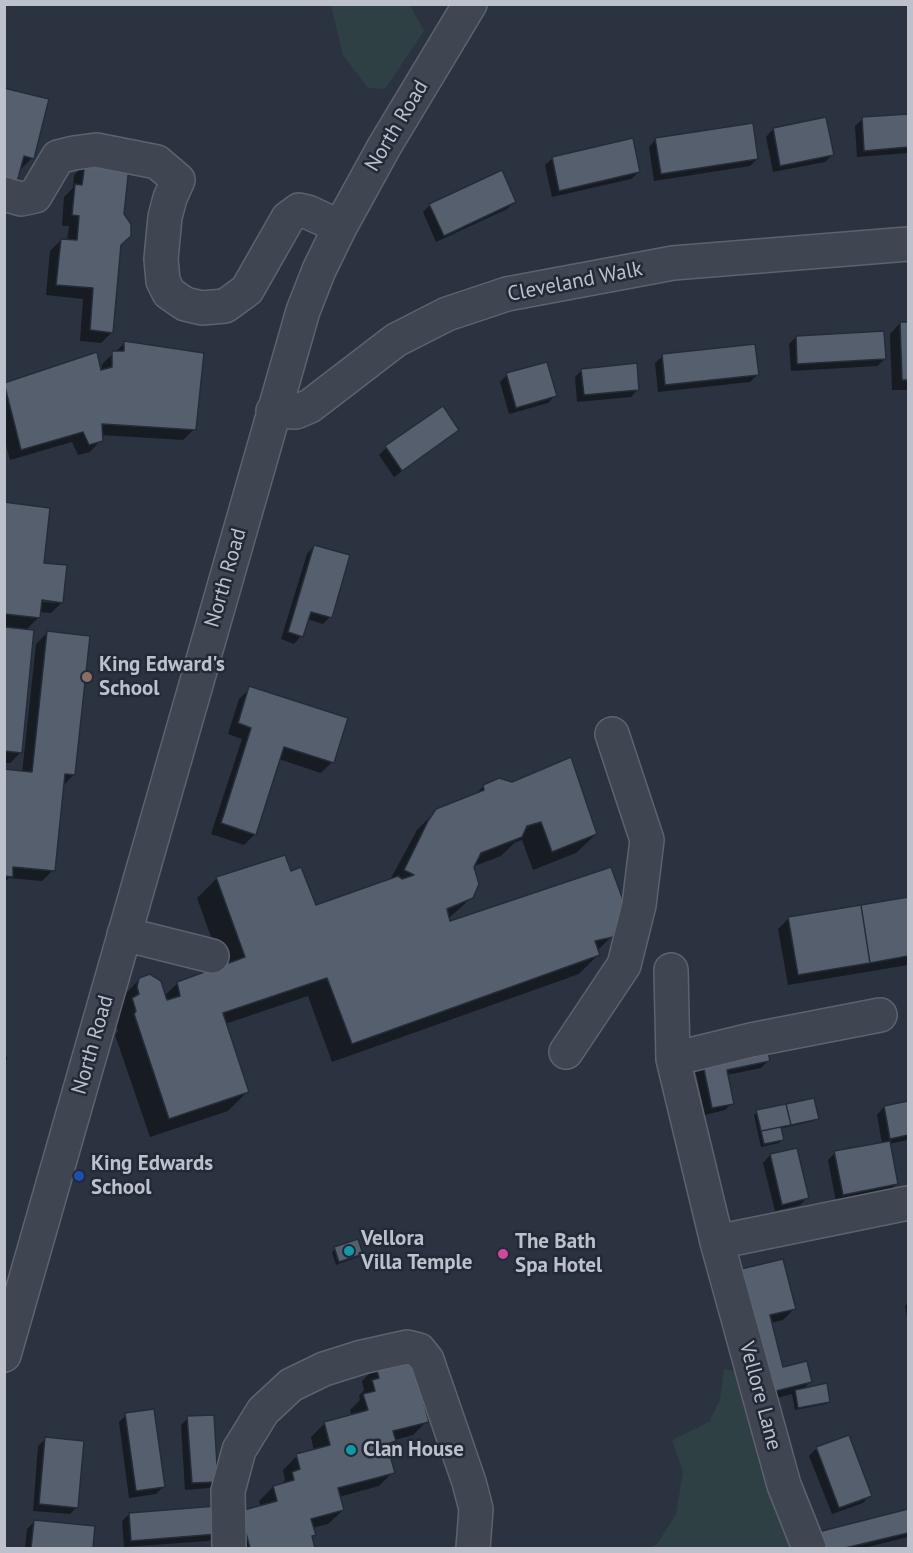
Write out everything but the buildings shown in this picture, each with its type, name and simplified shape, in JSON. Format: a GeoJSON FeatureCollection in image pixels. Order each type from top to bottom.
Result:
{"type":"FeatureCollection","features":[{"type":"Feature","properties":{"kind":"street","name":"North Road"},"geometry":{"type":"LineString","coordinates":[[4,1355],[303,311],[339,227],[470,4]]}},
{"type":"Feature","properties":{"kind":"street"},"geometry":{"type":"LineString","coordinates":[[4,194],[21,199],[35,196],[58,157],[74,153],[96,150],[157,162],[178,180],[165,217],[161,259],[163,281],[169,293],[185,304],[202,308],[225,306],[247,290],[288,218],[299,210],[339,227]]}},
{"type":"Feature","properties":{"kind":"street","name":"Cleveland Walk"},"geometry":{"type":"LineString","coordinates":[[273,411],[296,412],[310,406],[396,340],[447,314],[507,294],[673,263],[909,244]]}},
{"type":"Feature","properties":{"kind":"street"},"geometry":{"type":"LineString","coordinates":[[566,1052],[624,965],[639,905],[647,840],[612,734]]}},
{"type":"Feature","properties":{"kind":"street"},"geometry":{"type":"LineString","coordinates":[[124,934],[212,956]]}},
{"type":"Feature","properties":{"kind":"street","name":"Vellore Lane"},"geometry":{"type":"LineString","coordinates":[[671,970],[673,1059],[717,1242],[784,1485],[809,1548]]}},
{"type":"Feature","properties":{"kind":"street"},"geometry":{"type":"LineString","coordinates":[[673,1059],[751,1040],[880,1015]]}},
{"type":"Feature","properties":{"kind":"street"},"geometry":{"type":"LineString","coordinates":[[717,1242],[909,1203]]}},
{"type":"Feature","properties":{"kind":"street"},"geometry":{"type":"LineString","coordinates":[[229,1548],[228,1491],[239,1450],[263,1411],[291,1384],[324,1369],[362,1357],[407,1347],[419,1350],[427,1360],[469,1482],[476,1509],[473,1548]]}},
{"type":"Feature","properties":{"kind":"shaded area"},"geometry":{"type":"Polygon","coordinates":[[[331,5],[410,5],[424,31],[385,89],[368,88],[343,55],[331,5]]]}},
{"type":"Feature","properties":{"kind":"shaded area"},"geometry":{"type":"Polygon","coordinates":[[[724,1369],[737,1371],[795,1548],[649,1548],[658,1543],[676,1514],[683,1472],[672,1440],[709,1422],[720,1400],[724,1369]]]}},
{"type":"Feature","properties":{"kind":"place","name":"King Edward's School"},"geometry":{"type":"Point","coordinates":[87,677]}},
{"type":"Feature","properties":{"kind":"place","name":"King Edwards School"},"geometry":{"type":"Point","coordinates":[79,1176]}},
{"type":"Feature","properties":{"kind":"place","name":"Vellora Villa Temple"},"geometry":{"type":"Point","coordinates":[349,1251]}},
{"type":"Feature","properties":{"kind":"place","name":"The Bath Spa Hotel"},"geometry":{"type":"Point","coordinates":[503,1254]}},
{"type":"Feature","properties":{"kind":"place","name":"Clan House"},"geometry":{"type":"Point","coordinates":[351,1450]}}]}
